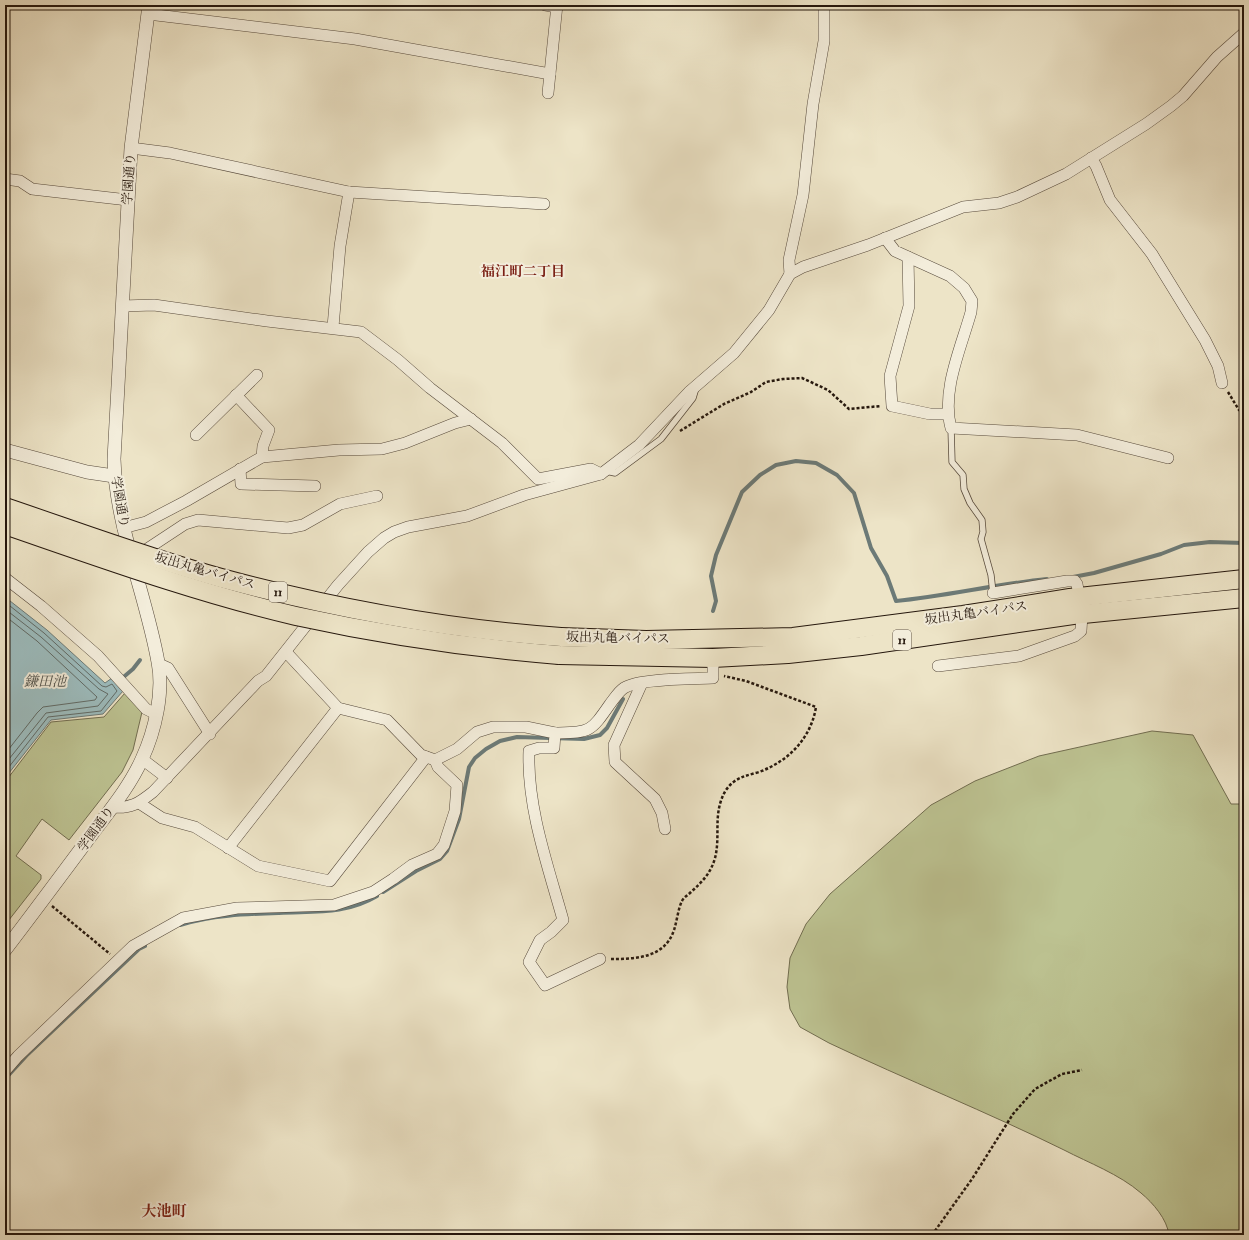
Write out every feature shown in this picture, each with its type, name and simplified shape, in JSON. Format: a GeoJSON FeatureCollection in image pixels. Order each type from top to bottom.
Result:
{"type":"FeatureCollection","features":[{"type":"Feature","properties":{"kind":"highway","name":"坂出丸亀バイパス"},"geometry":{"type":"LineString","coordinates":[[5,507],[96,538],[220,577],[297,597],[358,611],[511,634],[646,640],[793,637],[956,616],[1081,605],[1244,598]]}},
{"type":"Feature","properties":{"kind":"highway","name":"坂出丸亀バイパス"},"geometry":{"type":"LineString","coordinates":[[5,525],[214,594],[295,616],[433,642],[559,655],[714,666],[788,654],[861,646],[1081,605],[1244,579]]}},
{"type":"Feature","properties":{"kind":"street"},"geometry":{"type":"LineString","coordinates":[[545,5],[557,6],[548,93]]}},
{"type":"Feature","properties":{"kind":"street"},"geometry":{"type":"LineString","coordinates":[[790,274],[789,260],[802,195],[813,104],[824,41],[824,5]]}},
{"type":"Feature","properties":{"kind":"street"},"geometry":{"type":"LineString","coordinates":[[149,10],[355,39],[550,74]]}},
{"type":"Feature","properties":{"kind":"street","name":"学園通り"},"geometry":{"type":"LineString","coordinates":[[5,950],[112,807],[142,759],[156,714],[159,664],[123,528],[114,476],[115,424],[131,148],[149,10]]}},
{"type":"Feature","properties":{"kind":"street"},"geometry":{"type":"LineString","coordinates":[[112,807],[124,808],[139,803],[153,792],[210,734],[286,652],[338,586],[368,552],[394,532],[467,516],[524,495],[603,472],[639,445],[697,385],[734,353],[769,310],[790,274],[803,266],[885,238],[963,207],[999,203],[1017,197],[1066,174],[1171,106],[1183,96],[1217,57],[1244,33]]}},
{"type":"Feature","properties":{"kind":"street"},"geometry":{"type":"LineString","coordinates":[[131,148],[170,153],[349,192],[544,204]]}},
{"type":"Feature","properties":{"kind":"street"},"geometry":{"type":"LineString","coordinates":[[1091,158],[1096,166],[1110,200],[1152,254],[1205,340],[1218,366],[1222,383]]}},
{"type":"Feature","properties":{"kind":"street"},"geometry":{"type":"LineString","coordinates":[[5,179],[20,181],[32,189],[128,200]]}},
{"type":"Feature","properties":{"kind":"street"},"geometry":{"type":"LineString","coordinates":[[333,328],[340,246],[349,192]]}},
{"type":"Feature","properties":{"kind":"street"},"geometry":{"type":"LineString","coordinates":[[885,238],[894,251],[950,276],[964,288],[972,301],[971,312],[952,372],[947,414],[951,428],[1077,435],[1168,458]]}},
{"type":"Feature","properties":{"kind":"street"},"geometry":{"type":"LineString","coordinates":[[908,257],[909,306],[890,376],[892,406],[930,414],[947,414]]}},
{"type":"Feature","properties":{"kind":"street"},"geometry":{"type":"LineString","coordinates":[[122,306],[154,304],[267,321],[361,332],[430,388],[502,442],[538,479],[591,469],[603,472]]}},
{"type":"Feature","properties":{"kind":"street"},"geometry":{"type":"LineString","coordinates":[[196,435],[257,374]]}},
{"type":"Feature","properties":{"kind":"street"},"geometry":{"type":"LineString","coordinates":[[236,395],[269,430],[263,446],[262,457]]}},
{"type":"Feature","properties":{"kind":"street"},"geometry":{"type":"LineString","coordinates":[[123,528],[146,522],[186,501],[262,457],[339,450],[382,449],[455,423],[471,419]]}},
{"type":"Feature","properties":{"kind":"street"},"geometry":{"type":"LineString","coordinates":[[5,450],[87,472],[114,476]]}},
{"type":"Feature","properties":{"kind":"street"},"geometry":{"type":"LineString","coordinates":[[240,469],[241,484],[315,486]]}},
{"type":"Feature","properties":{"kind":"street"},"geometry":{"type":"LineString","coordinates":[[132,558],[141,554],[185,524],[198,520],[288,528],[304,525],[340,504],[377,496]]}},
{"type":"Feature","properties":{"kind":"street"},"geometry":{"type":"LineString","coordinates":[[5,578],[70,631],[124,684],[146,709],[156,714]]}},
{"type":"Feature","properties":{"kind":"street"},"geometry":{"type":"LineString","coordinates":[[938,666],[1019,656],[1075,636],[1081,631],[1081,605],[1077,584],[1075,582],[1068,581],[992,588]]}},
{"type":"Feature","properties":{"kind":"street"},"geometry":{"type":"LineString","coordinates":[[5,1071],[18,1056],[133,946],[158,930],[183,918],[237,908],[334,905],[373,892],[412,865],[437,854],[444,846],[455,811],[457,785],[431,759],[421,755],[387,720],[338,708],[286,652]]}},
{"type":"Feature","properties":{"kind":"street"},"geometry":{"type":"LineString","coordinates":[[159,664],[168,668],[210,734]]}},
{"type":"Feature","properties":{"kind":"street"},"geometry":{"type":"LineString","coordinates":[[139,803],[162,818],[195,827],[258,866],[330,881],[431,759],[457,749],[477,732],[494,727],[526,727],[555,737],[580,732],[595,726],[614,699],[625,687],[642,683],[713,678],[714,666]]}},
{"type":"Feature","properties":{"kind":"street"},"geometry":{"type":"LineString","coordinates":[[642,683],[614,745],[615,762],[655,800],[662,813],[665,829]]}},
{"type":"Feature","properties":{"kind":"street"},"geometry":{"type":"LineString","coordinates":[[228,848],[338,708]]}},
{"type":"Feature","properties":{"kind":"street"},"geometry":{"type":"LineString","coordinates":[[555,737],[554,748],[538,748],[529,751],[528,773],[545,856],[563,920],[540,940],[529,962],[545,985],[600,959]]}},
{"type":"Feature","properties":{"kind":"street"},"geometry":{"type":"LineString","coordinates":[[142,759],[167,778]]}},
{"type":"Feature","properties":{"kind":"lane"},"geometry":{"type":"LineString","coordinates":[[603,472],[615,473],[661,438],[693,398],[697,385]]}},
{"type":"Feature","properties":{"kind":"lane"},"geometry":{"type":"LineString","coordinates":[[951,428],[952,462],[963,475],[964,489],[970,503],[982,520],[983,532],[981,539],[991,575],[992,588]]}},
{"type":"Feature","properties":{"kind":"path"},"geometry":{"type":"LineString","coordinates":[[661,438],[680,431],[724,404],[751,392],[766,382],[783,379],[802,378],[828,390],[849,409],[892,406]]}},
{"type":"Feature","properties":{"kind":"path"},"geometry":{"type":"LineString","coordinates":[[1222,383],[1239,410],[1244,411]]}},
{"type":"Feature","properties":{"kind":"path"},"geometry":{"type":"LineString","coordinates":[[600,959],[636,958],[650,955],[666,946],[674,932],[682,900],[708,876],[713,864],[715,857],[718,808],[726,790],[738,778],[760,771],[784,760],[805,738],[814,718],[816,707],[746,681],[714,666]]}},
{"type":"Feature","properties":{"kind":"path"},"geometry":{"type":"LineString","coordinates":[[51,904],[118,960]]}},
{"type":"Feature","properties":{"kind":"path"},"geometry":{"type":"LineString","coordinates":[[932,1235],[972,1179],[1013,1114],[1034,1089],[1062,1074],[1082,1070]]}},
{"type":"Feature","properties":{"kind":"green space"},"geometry":{"type":"Polygon","coordinates":[[[125,693],[142,712],[133,750],[122,772],[69,840],[42,819],[16,856],[41,875],[41,879],[5,925],[5,782],[51,722],[104,717],[125,693]]]}},
{"type":"Feature","properties":{"kind":"green space"},"geometry":{"type":"Polygon","coordinates":[[[1152,731],[1193,735],[1231,804],[1244,804],[1244,1235],[1169,1235],[1168,1229],[1155,1206],[1141,1193],[1123,1180],[1104,1169],[1035,1136],[829,1043],[800,1027],[790,1009],[787,987],[790,958],[806,924],[830,894],[931,805],[975,781],[1039,756],[1152,731]]]}},
{"type":"Feature","properties":{"kind":"water","name":"鎌田池"},"geometry":{"type":"Polygon","coordinates":[[[5,597],[47,630],[105,683],[112,678],[123,691],[103,714],[51,720],[5,778],[5,597]]]}},
{"type":"Feature","properties":{"kind":"waterway"},"geometry":{"type":"LineString","coordinates":[[713,611],[716,601],[711,576],[716,555],[742,492],[760,475],[776,465],[796,461],[816,463],[837,475],[854,493],[871,548],[887,576],[896,601],[1047,579]]}},
{"type":"Feature","properties":{"kind":"waterway"},"geometry":{"type":"LineString","coordinates":[[1073,577],[1094,573],[1161,554],[1184,545],[1210,542],[1244,543]]}},
{"type":"Feature","properties":{"kind":"waterway"},"geometry":{"type":"LineString","coordinates":[[120,680],[133,669],[140,660]]}},
{"type":"Feature","properties":{"kind":"waterway"},"geometry":{"type":"LineString","coordinates":[[383,892],[416,871],[440,859],[447,851],[459,819],[469,767],[475,758],[486,749],[500,741],[517,737],[584,739],[600,735],[607,728],[623,699]]}},
{"type":"Feature","properties":{"kind":"waterway"},"geometry":{"type":"LineString","coordinates":[[180,925],[204,919],[229,916],[329,911],[353,906],[377,896]]}},
{"type":"Feature","properties":{"kind":"waterway"},"geometry":{"type":"LineString","coordinates":[[5,1079],[28,1054],[139,949],[145,946]]}},
{"type":"Feature","properties":{"kind":"district","name":"福江町二丁目"},"geometry":{"type":"Point","coordinates":[523,271]}},
{"type":"Feature","properties":{"kind":"district","name":"大池町"},"geometry":{"type":"Point","coordinates":[164,1211]}}]}
